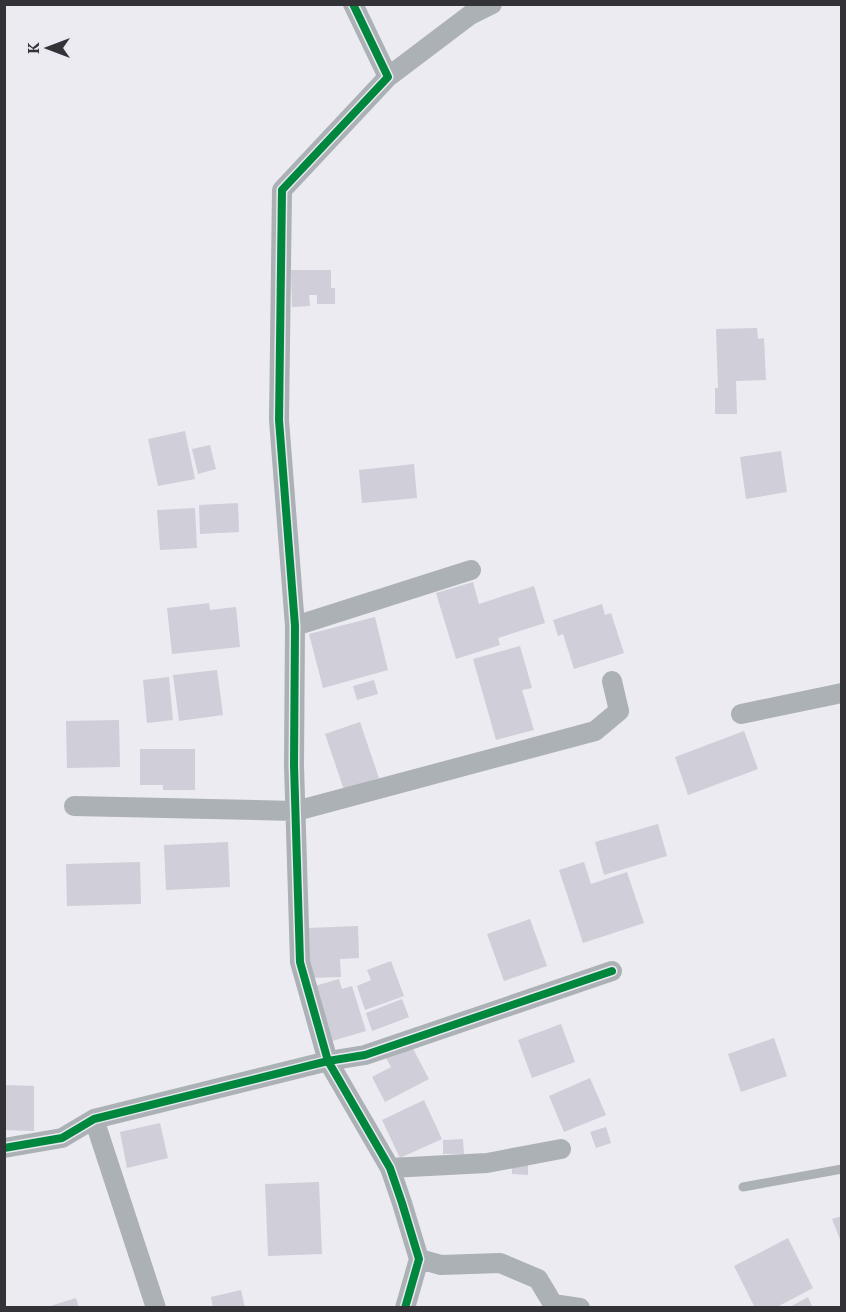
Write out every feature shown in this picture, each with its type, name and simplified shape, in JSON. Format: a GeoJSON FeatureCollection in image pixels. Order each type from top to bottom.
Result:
{"type":"FeatureCollection","features":[{"type":"Feature","properties":{"kind":"street"},"geometry":{"type":"LineString","coordinates":[[353,4],[388,77]]}},
{"type":"Feature","properties":{"kind":"street"},"geometry":{"type":"LineString","coordinates":[[405,1308],[419,1259],[390,1168],[328,1061],[300,962],[294,765],[295,626],[279,420],[282,190],[388,77],[470,15],[492,4]]}},
{"type":"Feature","properties":{"kind":"street"},"geometry":{"type":"LineString","coordinates":[[295,626],[471,570]]}},
{"type":"Feature","properties":{"kind":"street"},"geometry":{"type":"LineString","coordinates":[[74,806],[296,811],[595,731],[619,711],[612,681]]}},
{"type":"Feature","properties":{"kind":"street"},"geometry":{"type":"LineString","coordinates":[[741,714],[842,693]]}},
{"type":"Feature","properties":{"kind":"street"},"geometry":{"type":"LineString","coordinates":[[4,1149],[62,1138],[93,1119],[328,1061],[365,1055],[612,971]]}},
{"type":"Feature","properties":{"kind":"street"},"geometry":{"type":"LineString","coordinates":[[93,1119],[156,1308]]}},
{"type":"Feature","properties":{"kind":"street"},"geometry":{"type":"LineString","coordinates":[[390,1168],[487,1163],[561,1149]]}},
{"type":"Feature","properties":{"kind":"street"},"geometry":{"type":"LineString","coordinates":[[419,1259],[441,1265],[500,1263],[538,1279],[554,1306],[580,1308]]}},
{"type":"Feature","properties":{"kind":"lane"},"geometry":{"type":"LineString","coordinates":[[743,1186],[842,1169]]}},
{"type":"Feature","properties":{"kind":"building"},"geometry":{"type":"Polygon","coordinates":[[[291,270],[331,270],[331,288],[335,288],[335,304],[317,304],[317,295],[309,295],[310,306],[292,307],[291,270]]]}},
{"type":"Feature","properties":{"kind":"building"},"geometry":{"type":"Polygon","coordinates":[[[757,328],[758,339],[764,338],[766,380],[736,381],[737,414],[715,414],[715,388],[718,388],[716,329],[757,328]]]}},
{"type":"Feature","properties":{"kind":"building"},"geometry":{"type":"Polygon","coordinates":[[[185,431],[195,479],[158,486],[148,439],[185,431]]]}},
{"type":"Feature","properties":{"kind":"building"},"geometry":{"type":"Polygon","coordinates":[[[210,445],[216,469],[198,474],[192,449],[210,445]]]}},
{"type":"Feature","properties":{"kind":"building"},"geometry":{"type":"Polygon","coordinates":[[[781,451],[787,492],[746,499],[740,457],[781,451]]]}},
{"type":"Feature","properties":{"kind":"building"},"geometry":{"type":"Polygon","coordinates":[[[414,464],[417,498],[362,503],[359,470],[414,464]]]}},
{"type":"Feature","properties":{"kind":"building"},"geometry":{"type":"Polygon","coordinates":[[[238,503],[239,532],[200,534],[199,505],[238,503]]]}},
{"type":"Feature","properties":{"kind":"building"},"geometry":{"type":"Polygon","coordinates":[[[195,508],[197,548],[160,550],[157,510],[195,508]]]}},
{"type":"Feature","properties":{"kind":"building"},"geometry":{"type":"Polygon","coordinates":[[[473,582],[479,604],[534,586],[545,623],[498,638],[500,645],[456,659],[436,593],[473,582]]]}},
{"type":"Feature","properties":{"kind":"building"},"geometry":{"type":"Polygon","coordinates":[[[209,603],[210,610],[236,607],[240,647],[172,654],[167,608],[209,603]]]}},
{"type":"Feature","properties":{"kind":"building"},"geometry":{"type":"Polygon","coordinates":[[[602,604],[605,615],[611,613],[624,653],[574,669],[563,634],[558,636],[553,620],[602,604]]]}},
{"type":"Feature","properties":{"kind":"building"},"geometry":{"type":"Polygon","coordinates":[[[375,617],[388,670],[323,688],[309,634],[375,617]]]}},
{"type":"Feature","properties":{"kind":"building"},"geometry":{"type":"Polygon","coordinates":[[[520,646],[532,688],[522,690],[534,730],[496,740],[473,659],[520,646]]]}},
{"type":"Feature","properties":{"kind":"building"},"geometry":{"type":"Polygon","coordinates":[[[217,670],[223,715],[179,721],[173,675],[217,670]]]}},
{"type":"Feature","properties":{"kind":"building"},"geometry":{"type":"Polygon","coordinates":[[[169,677],[173,720],[147,723],[143,680],[169,677]]]}},
{"type":"Feature","properties":{"kind":"building"},"geometry":{"type":"Polygon","coordinates":[[[374,680],[378,694],[357,700],[353,686],[374,680]]]}},
{"type":"Feature","properties":{"kind":"building"},"geometry":{"type":"Polygon","coordinates":[[[119,720],[120,767],[67,768],[66,721],[119,720]]]}},
{"type":"Feature","properties":{"kind":"building"},"geometry":{"type":"Polygon","coordinates":[[[360,722],[379,778],[344,790],[325,734],[360,722]]]}},
{"type":"Feature","properties":{"kind":"building"},"geometry":{"type":"Polygon","coordinates":[[[744,731],[758,769],[688,795],[675,757],[744,731]]]}},
{"type":"Feature","properties":{"kind":"building"},"geometry":{"type":"Polygon","coordinates":[[[140,749],[195,749],[195,790],[163,790],[163,785],[140,785],[140,749]]]}},
{"type":"Feature","properties":{"kind":"building"},"geometry":{"type":"Polygon","coordinates":[[[658,824],[667,856],[604,875],[595,842],[658,824]]]}},
{"type":"Feature","properties":{"kind":"building"},"geometry":{"type":"Polygon","coordinates":[[[228,842],[230,887],[166,890],[164,845],[228,842]]]}},
{"type":"Feature","properties":{"kind":"building"},"geometry":{"type":"Polygon","coordinates":[[[140,862],[141,904],[67,906],[66,864],[140,862]]]}},
{"type":"Feature","properties":{"kind":"building"},"geometry":{"type":"Polygon","coordinates":[[[584,862],[591,884],[627,872],[644,923],[583,943],[559,870],[584,862]]]}},
{"type":"Feature","properties":{"kind":"building"},"geometry":{"type":"Polygon","coordinates":[[[530,919],[547,966],[504,981],[487,934],[530,919]]]}},
{"type":"Feature","properties":{"kind":"building"},"geometry":{"type":"Polygon","coordinates":[[[358,926],[359,958],[340,959],[341,977],[309,978],[307,928],[358,926]]]}},
{"type":"Feature","properties":{"kind":"building"},"geometry":{"type":"Polygon","coordinates":[[[391,961],[404,996],[365,1010],[357,986],[371,980],[367,970],[391,961]]]}},
{"type":"Feature","properties":{"kind":"building"},"geometry":{"type":"Polygon","coordinates":[[[339,979],[342,989],[352,986],[366,1031],[332,1041],[315,986],[339,979]]]}},
{"type":"Feature","properties":{"kind":"building"},"geometry":{"type":"Polygon","coordinates":[[[402,999],[409,1017],[372,1031],[366,1013],[402,999]]]}},
{"type":"Feature","properties":{"kind":"building"},"geometry":{"type":"Polygon","coordinates":[[[561,1024],[575,1062],[532,1078],[518,1040],[561,1024]]]}},
{"type":"Feature","properties":{"kind":"building"},"geometry":{"type":"Polygon","coordinates":[[[774,1038],[787,1076],[741,1092],[728,1054],[774,1038]]]}},
{"type":"Feature","properties":{"kind":"building"},"geometry":{"type":"Polygon","coordinates":[[[411,1045],[429,1079],[385,1102],[372,1077],[391,1067],[386,1058],[411,1045]]]}},
{"type":"Feature","properties":{"kind":"building"},"geometry":{"type":"Polygon","coordinates":[[[590,1078],[606,1115],[564,1132],[549,1096],[590,1078]]]}},
{"type":"Feature","properties":{"kind":"building"},"geometry":{"type":"Polygon","coordinates":[[[4,1085],[34,1086],[34,1131],[4,1130],[4,1085]]]}},
{"type":"Feature","properties":{"kind":"building"},"geometry":{"type":"Polygon","coordinates":[[[424,1100],[442,1139],[400,1158],[382,1120],[424,1100]]]}},
{"type":"Feature","properties":{"kind":"building"},"geometry":{"type":"Polygon","coordinates":[[[160,1123],[168,1158],[127,1168],[120,1132],[160,1123]]]}},
{"type":"Feature","properties":{"kind":"building"},"geometry":{"type":"Polygon","coordinates":[[[606,1127],[611,1143],[596,1148],[590,1132],[606,1127]]]}},
{"type":"Feature","properties":{"kind":"building"},"geometry":{"type":"Polygon","coordinates":[[[463,1139],[464,1154],[443,1154],[443,1140],[463,1139]]]}},
{"type":"Feature","properties":{"kind":"building"},"geometry":{"type":"Polygon","coordinates":[[[512,1162],[528,1163],[528,1175],[512,1174],[512,1162]]]}},
{"type":"Feature","properties":{"kind":"building"},"geometry":{"type":"Polygon","coordinates":[[[319,1182],[322,1254],[268,1256],[265,1184],[319,1182]]]}},
{"type":"Feature","properties":{"kind":"building"},"geometry":{"type":"Polygon","coordinates":[[[842,1216],[842,1242],[841,1242],[832,1219],[842,1216]]]}},
{"type":"Feature","properties":{"kind":"building"},"geometry":{"type":"Polygon","coordinates":[[[788,1238],[813,1288],[775,1308],[755,1308],[734,1266],[788,1238]]]}},
{"type":"Feature","properties":{"kind":"building"},"geometry":{"type":"Polygon","coordinates":[[[241,1290],[245,1308],[213,1308],[211,1297],[241,1290]]]}},
{"type":"Feature","properties":{"kind":"building"},"geometry":{"type":"Polygon","coordinates":[[[808,1297],[813,1308],[788,1308],[808,1297]]]}},
{"type":"Feature","properties":{"kind":"building"},"geometry":{"type":"Polygon","coordinates":[[[76,1298],[79,1308],[47,1308],[47,1307],[76,1298]]]}},
{"type":"Feature","properties":{"kind":"cycle path"},"geometry":{"type":"LineString","coordinates":[[353,4],[388,77],[282,190],[279,420],[295,626],[294,765],[300,962],[328,1061],[390,1168],[419,1259],[405,1308]]}},
{"type":"Feature","properties":{"kind":"cycle path"},"geometry":{"type":"LineString","coordinates":[[4,1148],[62,1138],[94,1119],[328,1061],[365,1055],[612,971]]}}]}
